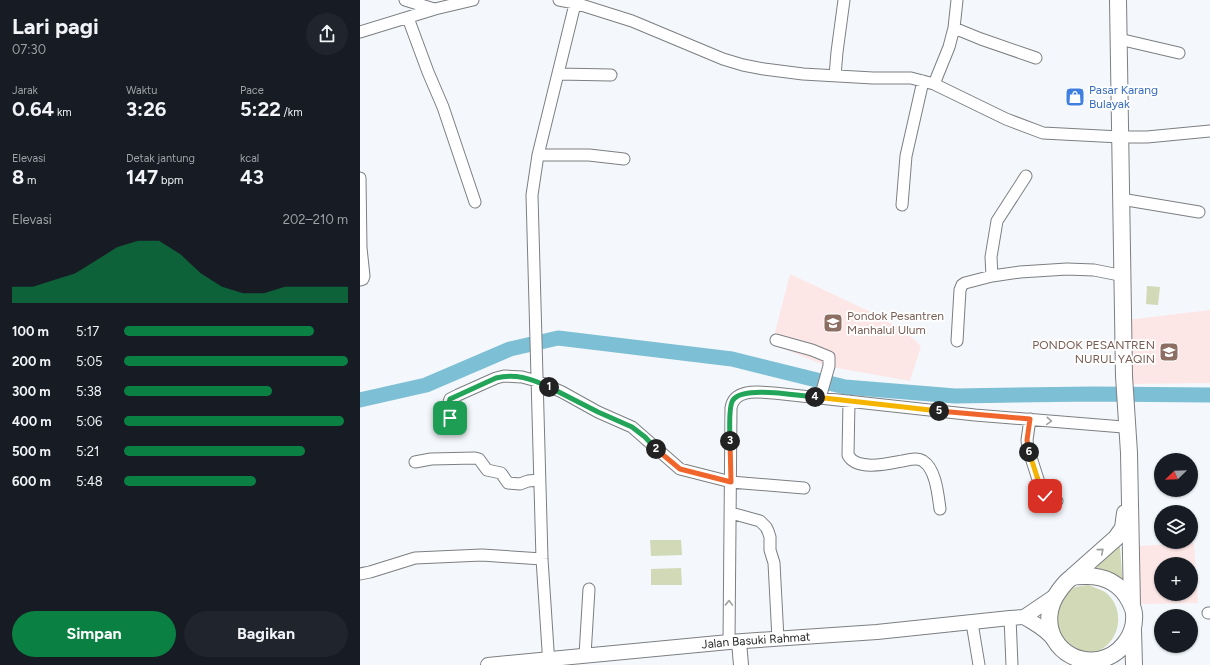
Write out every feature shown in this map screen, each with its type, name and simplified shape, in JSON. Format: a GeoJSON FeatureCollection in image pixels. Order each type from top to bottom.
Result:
{"type":"FeatureCollection","features":[{"type":"Feature","properties":{"kind":"highway"},"geometry":{"type":"LineString","coordinates":[[1114,0],[1113,31],[1123,260],[1122,376]]}},
{"type":"Feature","properties":{"kind":"highway"},"geometry":{"type":"LineString","coordinates":[[1118,0],[1120,38],[1116,194],[1122,376],[1129,453],[1132,606],[1134,614],[1132,626],[1126,642],[1115,653],[1100,660],[1086,663],[1062,650],[1054,640],[1049,626],[1049,610],[1055,596],[1061,588],[1116,538],[1123,528],[1125,516],[1124,408]]}},
{"type":"Feature","properties":{"kind":"highway"},"geometry":{"type":"LineString","coordinates":[[1072,577],[1098,576],[1112,582],[1124,592],[1132,606]]}},
{"type":"Feature","properties":{"kind":"highway"},"geometry":{"type":"LineString","coordinates":[[1132,626],[1134,665]]}},
{"type":"Feature","properties":{"kind":"main road"},"geometry":{"type":"LineString","coordinates":[[1017,618],[1055,596]]}},
{"type":"Feature","properties":{"kind":"main road","name":"Jalan Basuki Rahmat"},"geometry":{"type":"LineString","coordinates":[[488,665],[549,662],[585,655],[1017,618]]}},
{"type":"Feature","properties":{"kind":"main road"},"geometry":{"type":"LineString","coordinates":[[1017,618],[1042,627],[1054,640]]}},
{"type":"Feature","properties":{"kind":"main road"},"geometry":{"type":"LineString","coordinates":[[734,642],[741,665]]}},
{"type":"Feature","properties":{"kind":"street"},"geometry":{"type":"LineString","coordinates":[[405,0],[435,9]]}},
{"type":"Feature","properties":{"kind":"street"},"geometry":{"type":"LineString","coordinates":[[360,32],[435,9],[473,0]]}},
{"type":"Feature","properties":{"kind":"street"},"geometry":{"type":"LineString","coordinates":[[558,0],[575,2],[632,21],[723,59],[742,65],[764,69],[836,76],[911,78],[923,80],[1006,119],[1042,133],[1118,137],[1160,136],[1210,131]]}},
{"type":"Feature","properties":{"kind":"street"},"geometry":{"type":"LineString","coordinates":[[836,76],[837,52],[844,0]]}},
{"type":"Feature","properties":{"kind":"street"},"geometry":{"type":"LineString","coordinates":[[934,84],[949,47],[954,28],[957,0]]}},
{"type":"Feature","properties":{"kind":"street"},"geometry":{"type":"LineString","coordinates":[[549,662],[542,559],[539,480],[532,195],[538,155],[575,2]]}},
{"type":"Feature","properties":{"kind":"street"},"geometry":{"type":"LineString","coordinates":[[408,18],[446,114],[475,202]]}},
{"type":"Feature","properties":{"kind":"street"},"geometry":{"type":"LineString","coordinates":[[954,28],[1036,58]]}},
{"type":"Feature","properties":{"kind":"street"},"geometry":{"type":"LineString","coordinates":[[1120,38],[1179,53]]}},
{"type":"Feature","properties":{"kind":"street"},"geometry":{"type":"LineString","coordinates":[[558,74],[611,74]]}},
{"type":"Feature","properties":{"kind":"street"},"geometry":{"type":"LineString","coordinates":[[902,205],[906,156],[923,80]]}},
{"type":"Feature","properties":{"kind":"street"},"geometry":{"type":"LineString","coordinates":[[538,155],[603,156],[624,159]]}},
{"type":"Feature","properties":{"kind":"street"},"geometry":{"type":"LineString","coordinates":[[992,276],[991,257],[997,221],[1026,176]]}},
{"type":"Feature","properties":{"kind":"street"},"geometry":{"type":"LineString","coordinates":[[360,178],[360,227],[364,276],[363,279],[360,280]]}},
{"type":"Feature","properties":{"kind":"street"},"geometry":{"type":"LineString","coordinates":[[1121,199],[1200,212]]}},
{"type":"Feature","properties":{"kind":"street"},"geometry":{"type":"LineString","coordinates":[[957,341],[960,290],[962,285],[965,283],[992,276],[1020,272],[1067,269],[1094,270],[1119,275]]}},
{"type":"Feature","properties":{"kind":"street"},"geometry":{"type":"LineString","coordinates":[[776,340],[825,355],[829,358],[830,362],[820,398]]}},
{"type":"Feature","properties":{"kind":"street"},"geometry":{"type":"LineString","coordinates":[[450,418],[448,405],[450,399],[489,380],[510,376],[537,381],[562,392],[598,412],[632,427],[680,469],[731,482],[804,488]]}},
{"type":"Feature","properties":{"kind":"street"},"geometry":{"type":"LineString","coordinates":[[734,642],[730,453],[731,408],[732,403],[736,398],[746,393],[753,392],[774,393],[975,415],[1123,427]]}},
{"type":"Feature","properties":{"kind":"street"},"geometry":{"type":"LineString","coordinates":[[849,401],[848,455],[851,459],[856,463],[866,464],[881,464],[916,459],[923,460],[929,466],[934,478],[940,509]]}},
{"type":"Feature","properties":{"kind":"street"},"geometry":{"type":"LineString","coordinates":[[1030,419],[1027,440],[1028,448],[1042,492],[1046,497],[1057,501]]}},
{"type":"Feature","properties":{"kind":"street"},"geometry":{"type":"LineString","coordinates":[[414,462],[431,459],[475,458],[478,459],[488,471],[501,473],[507,483],[520,484],[528,481],[539,480]]}},
{"type":"Feature","properties":{"kind":"street"},"geometry":{"type":"LineString","coordinates":[[731,512],[760,521],[768,531],[770,550],[774,563],[778,639]]}},
{"type":"Feature","properties":{"kind":"street"},"geometry":{"type":"LineString","coordinates":[[360,574],[415,558],[482,555],[542,559]]}},
{"type":"Feature","properties":{"kind":"street"},"geometry":{"type":"LineString","coordinates":[[585,655],[589,589]]}},
{"type":"Feature","properties":{"kind":"street"},"geometry":{"type":"LineString","coordinates":[[1012,665],[1017,618]]}},
{"type":"Feature","properties":{"kind":"street"},"geometry":{"type":"LineString","coordinates":[[972,623],[979,665]]}},
{"type":"Feature","properties":{"kind":"shaded area","name":"Pondok Pesantren Manhalul Ulum"},"geometry":{"type":"Polygon","coordinates":[[[790,274],[873,313],[906,332],[921,346],[910,381],[826,366],[772,344],[790,274]]]}},
{"type":"Feature","properties":{"kind":"shaded area","name":"PONDOK PESANTREN NURUL YAQIN"},"geometry":{"type":"Polygon","coordinates":[[[1210,310],[1210,383],[1128,384],[1127,320],[1210,310]]]}},
{"type":"Feature","properties":{"kind":"shaded area"},"geometry":{"type":"Polygon","coordinates":[[[1154,545],[1154,549],[1194,549],[1195,557],[1154,557],[1154,601],[1198,601],[1198,603],[1139,604],[1138,546],[1154,545]]]}},
{"type":"Feature","properties":{"kind":"green space"},"geometry":{"type":"Polygon","coordinates":[[[1147,286],[1160,287],[1158,305],[1146,304],[1147,286]]]}},
{"type":"Feature","properties":{"kind":"green space"},"geometry":{"type":"Polygon","coordinates":[[[650,540],[681,540],[682,555],[651,556],[650,540]]]}},
{"type":"Feature","properties":{"kind":"green space"},"geometry":{"type":"Polygon","coordinates":[[[1120,546],[1123,587],[1090,571],[1120,546]]]}},
{"type":"Feature","properties":{"kind":"green space"},"geometry":{"type":"Polygon","coordinates":[[[681,568],[682,585],[651,585],[651,569],[681,568]]]}},
{"type":"Feature","properties":{"kind":"green space"},"geometry":{"type":"Polygon","coordinates":[[[1088,585],[1105,592],[1113,600],[1117,610],[1118,621],[1116,631],[1104,648],[1094,652],[1080,653],[1056,638],[1054,605],[1068,590],[1088,585]]]}},
{"type":"Feature","properties":{"kind":"waterway"},"geometry":{"type":"LineString","coordinates":[[360,400],[426,385],[510,349],[558,338],[732,359],[845,387],[955,396],[1093,394],[1210,395]]}},
{"type":"Feature","properties":{"kind":"place","name":"Pasar Karang Bulayak"},"geometry":{"type":"Point","coordinates":[1075,97]}},
{"type":"Feature","properties":{"kind":"place","name":"Pondok Pesantren Manhalul Ulum"},"geometry":{"type":"Point","coordinates":[833,323]}},
{"type":"Feature","properties":{"kind":"place","name":"PONDOK PESANTREN NURUL YAQIN"},"geometry":{"type":"Point","coordinates":[1169,352]}},
{"type":"Feature","properties":{"kind":"route"},"geometry":{"type":"LineString","coordinates":[[450,418],[448,405],[450,399],[489,380],[504,376],[522,377],[537,381],[562,392],[598,412],[632,427],[680,469],[731,482],[731,408],[733,401],[746,393],[774,393],[975,415],[1030,419],[1027,440],[1028,448],[1042,492],[1045,496]]}}]}
